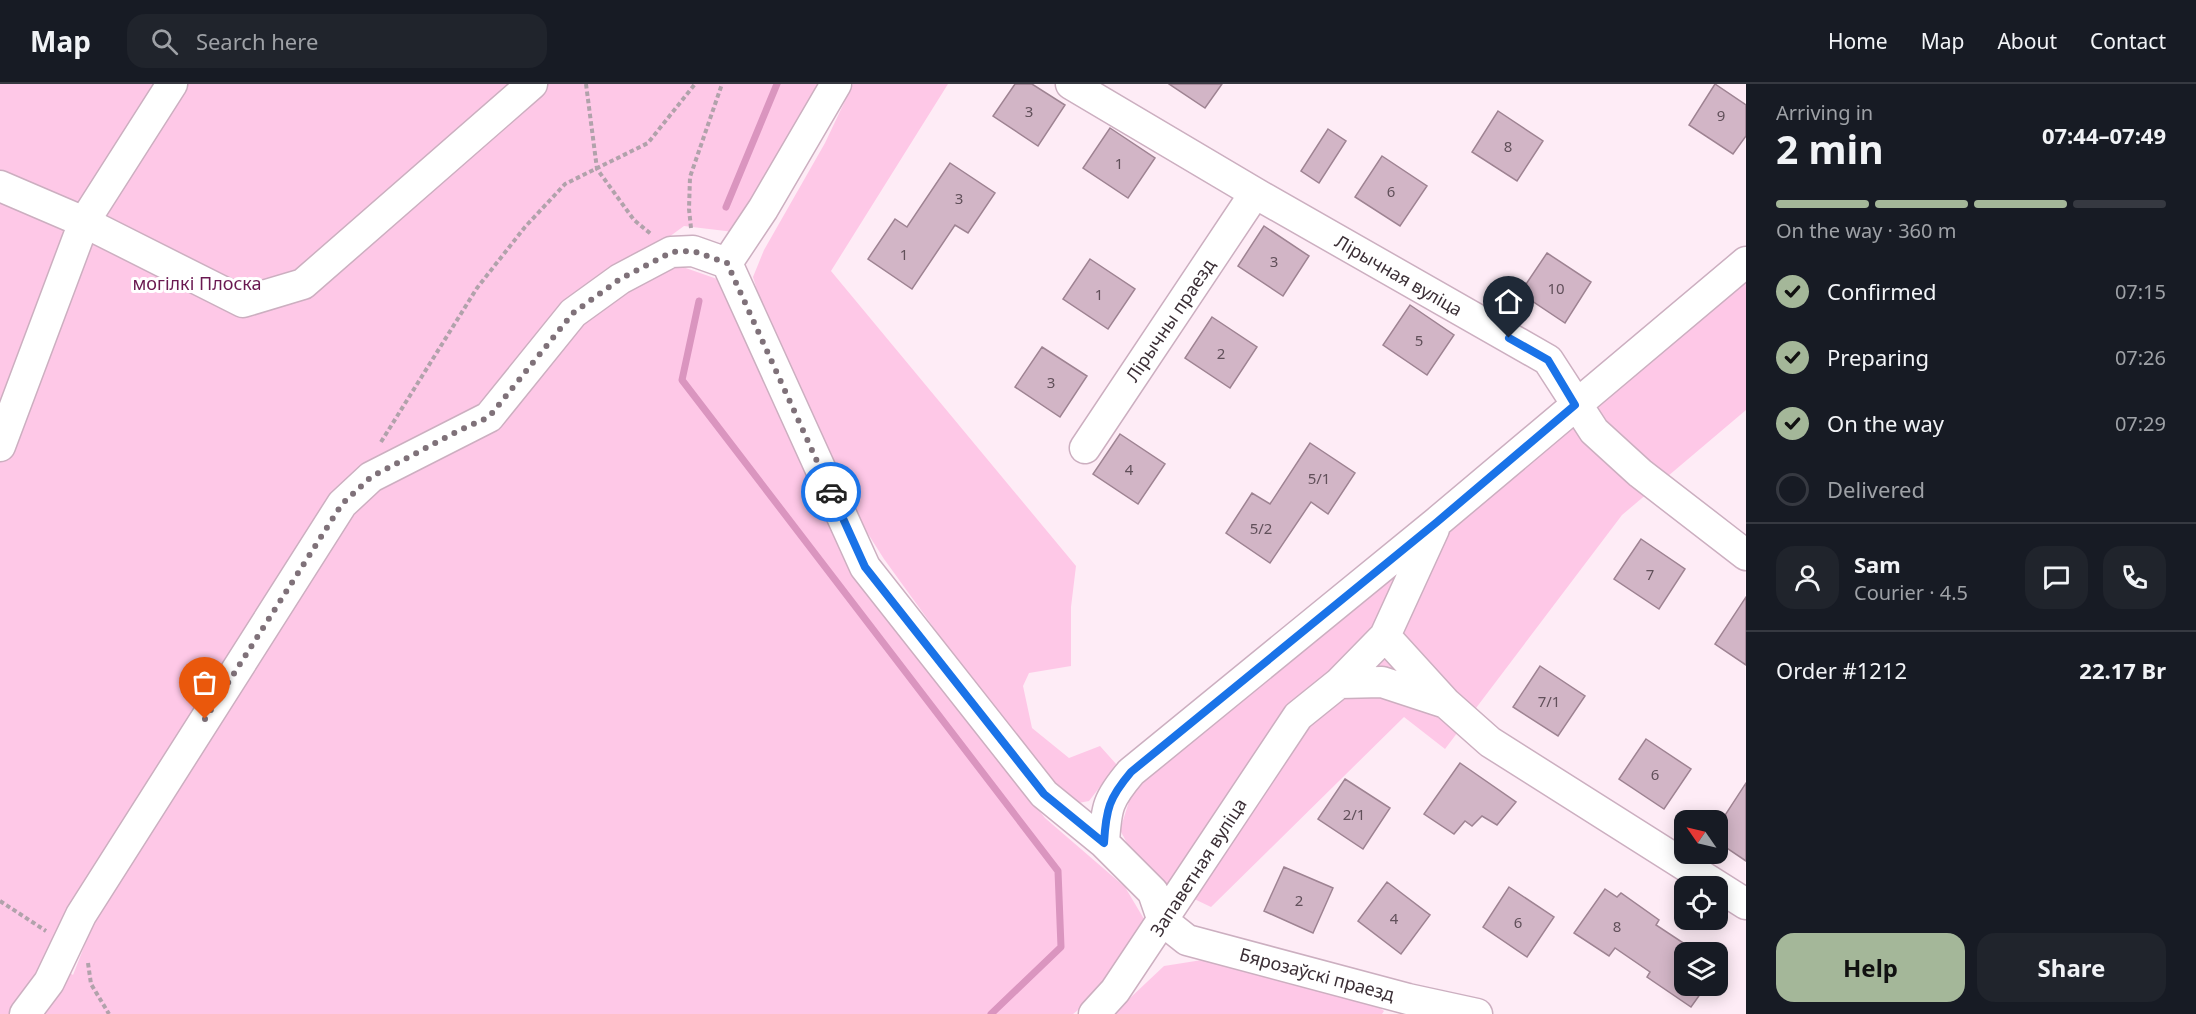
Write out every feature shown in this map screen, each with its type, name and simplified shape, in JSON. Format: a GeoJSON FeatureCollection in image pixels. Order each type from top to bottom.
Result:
{"type":"FeatureCollection","features":[{"type":"Feature","properties":{"kind":"street"},"geometry":{"type":"LineString","coordinates":[[0,446],[84,222],[172,84]]}},
{"type":"Feature","properties":{"kind":"street"},"geometry":{"type":"LineString","coordinates":[[0,186],[84,222],[243,302],[303,284],[532,84]]}},
{"type":"Feature","properties":{"kind":"street"},"geometry":{"type":"LineString","coordinates":[[727,263],[763,209],[836,84]]}},
{"type":"Feature","properties":{"kind":"street","name":"Лірычная вуліца"},"geometry":{"type":"LineString","coordinates":[[1071,84],[1255,193],[1548,360],[1575,405],[1594,431],[1640,472],[1746,555]]}},
{"type":"Feature","properties":{"kind":"street","name":"Лірычны праезд"},"geometry":{"type":"LineString","coordinates":[[1085,448],[1255,193]]}},
{"type":"Feature","properties":{"kind":"street"},"geometry":{"type":"LineString","coordinates":[[25,1014],[49,982],[77,954],[81,915],[342,504],[371,477],[489,417],[573,313],[620,279],[682,251],[727,263]]}},
{"type":"Feature","properties":{"kind":"street"},"geometry":{"type":"LineString","coordinates":[[1104,843],[1106,813],[1115,791],[1131,772],[1437,522],[1746,262]]}},
{"type":"Feature","properties":{"kind":"street"},"geometry":{"type":"LineString","coordinates":[[727,263],[865,567],[1044,794],[1104,843],[1153,892],[1163,921]]}},
{"type":"Feature","properties":{"kind":"street","name":"Запаветная вуліца"},"geometry":{"type":"LineString","coordinates":[[1094,1014],[1115,991],[1163,921],[1298,716],[1339,683],[1385,636],[1437,522]]}},
{"type":"Feature","properties":{"kind":"street"},"geometry":{"type":"LineString","coordinates":[[1385,636],[1446,703],[1490,742],[1746,904]]}},
{"type":"Feature","properties":{"kind":"street"},"geometry":{"type":"LineString","coordinates":[[1339,683],[1382,682],[1446,703]]}},
{"type":"Feature","properties":{"kind":"street","name":"Бярозаўскі праезд"},"geometry":{"type":"LineString","coordinates":[[1163,921],[1187,940],[1403,1006],[1477,1014]]}},
{"type":"Feature","properties":{"kind":"path"},"geometry":{"type":"LineString","coordinates":[[586,84],[597,169],[634,220],[682,251],[689,209],[690,177],[722,84]]}},
{"type":"Feature","properties":{"kind":"path"},"geometry":{"type":"LineString","coordinates":[[379,445],[477,288],[525,226],[565,184],[648,142],[695,84]]}},
{"type":"Feature","properties":{"kind":"path"},"geometry":{"type":"LineString","coordinates":[[0,901],[77,954],[91,984],[110,1014]]}},
{"type":"Feature","properties":{"kind":"green space","name":"могілкі Плоска"},"geometry":{"type":"Polygon","coordinates":[[[0,84],[825,84],[734,232],[684,226],[647,253],[613,272],[568,305],[476,413],[395,452],[338,487],[85,889],[47,956],[73,975],[101,903],[349,510],[401,473],[486,434],[581,325],[640,277],[680,266],[720,280],[727,288],[863,584],[1045,818],[1125,887],[1144,919],[1136,943],[1099,994],[1073,1014],[0,1014],[0,84]]]}},
{"type":"Feature","properties":{"kind":"green space"},"geometry":{"type":"Polygon","coordinates":[[[853,84],[948,84],[831,271],[1076,566],[1071,607],[1071,666],[1029,673],[1023,686],[1032,728],[1069,758],[1100,746],[1117,765],[1089,801],[1068,805],[1046,783],[884,559],[851,507],[767,324],[753,277],[764,250],[825,143],[853,84]]]}},
{"type":"Feature","properties":{"kind":"green space"},"geometry":{"type":"Polygon","coordinates":[[[1746,277],[1746,410],[1622,515],[1445,749],[1404,717],[1211,907],[1167,886],[1135,858],[1120,830],[1132,792],[1746,277]]]}},
{"type":"Feature","properties":{"kind":"green space"},"geometry":{"type":"Polygon","coordinates":[[[1202,960],[1377,1006],[1384,1011],[1382,1014],[1113,1014],[1164,966],[1202,960]]]}},
{"type":"Feature","properties":{"kind":"building"},"geometry":{"type":"Polygon","coordinates":[[[1015,84],[1032,84],[1065,105],[1038,146],[993,116],[1015,84]]]}},
{"type":"Feature","properties":{"kind":"building"},"geometry":{"type":"Polygon","coordinates":[[[1169,84],[1222,84],[1205,108],[1169,84]]]}},
{"type":"Feature","properties":{"kind":"building"},"geometry":{"type":"Polygon","coordinates":[[[1715,84],[1746,105],[1746,136],[1733,154],[1689,125],[1715,84]]]}},
{"type":"Feature","properties":{"kind":"building"},"geometry":{"type":"Polygon","coordinates":[[[1498,111],[1543,141],[1517,181],[1472,152],[1498,111]]]}},
{"type":"Feature","properties":{"kind":"building"},"geometry":{"type":"Polygon","coordinates":[[[1110,128],[1155,158],[1128,198],[1083,168],[1110,128]]]}},
{"type":"Feature","properties":{"kind":"building"},"geometry":{"type":"Polygon","coordinates":[[[1328,129],[1346,141],[1319,183],[1301,171],[1328,129]]]}},
{"type":"Feature","properties":{"kind":"building"},"geometry":{"type":"Polygon","coordinates":[[[1382,156],[1427,186],[1400,226],[1355,197],[1382,156]]]}},
{"type":"Feature","properties":{"kind":"building"},"geometry":{"type":"Polygon","coordinates":[[[950,163],[995,193],[968,233],[955,225],[912,289],[868,259],[895,219],[907,227],[950,163]]]}},
{"type":"Feature","properties":{"kind":"building"},"geometry":{"type":"Polygon","coordinates":[[[1264,226],[1309,256],[1283,296],[1238,266],[1264,226]]]}},
{"type":"Feature","properties":{"kind":"building"},"geometry":{"type":"Polygon","coordinates":[[[1547,253],[1591,282],[1565,323],[1520,293],[1547,253]]]}},
{"type":"Feature","properties":{"kind":"building"},"geometry":{"type":"Polygon","coordinates":[[[1090,259],[1135,289],[1108,329],[1063,299],[1090,259]]]}},
{"type":"Feature","properties":{"kind":"building"},"geometry":{"type":"Polygon","coordinates":[[[1410,305],[1454,335],[1427,375],[1383,345],[1410,305]]]}},
{"type":"Feature","properties":{"kind":"building"},"geometry":{"type":"Polygon","coordinates":[[[1212,317],[1257,347],[1230,388],[1185,358],[1212,317]]]}},
{"type":"Feature","properties":{"kind":"building"},"geometry":{"type":"Polygon","coordinates":[[[1042,347],[1087,376],[1060,417],[1015,387],[1042,347]]]}},
{"type":"Feature","properties":{"kind":"building"},"geometry":{"type":"Polygon","coordinates":[[[1120,434],[1165,464],[1138,504],[1093,474],[1120,434]]]}},
{"type":"Feature","properties":{"kind":"building"},"geometry":{"type":"Polygon","coordinates":[[[1310,443],[1355,473],[1328,514],[1311,502],[1270,563],[1226,533],[1252,493],[1270,504],[1310,443]]]}},
{"type":"Feature","properties":{"kind":"building"},"geometry":{"type":"Polygon","coordinates":[[[1641,539],[1685,569],[1659,609],[1614,579],[1641,539]]]}},
{"type":"Feature","properties":{"kind":"building"},"geometry":{"type":"Polygon","coordinates":[[[1746,597],[1746,665],[1715,644],[1746,597]]]}},
{"type":"Feature","properties":{"kind":"building"},"geometry":{"type":"Polygon","coordinates":[[[1540,666],[1585,696],[1558,736],[1513,707],[1540,666]]]}},
{"type":"Feature","properties":{"kind":"building"},"geometry":{"type":"Polygon","coordinates":[[[1646,739],[1691,769],[1664,809],[1619,779],[1646,739]]]}},
{"type":"Feature","properties":{"kind":"building"},"geometry":{"type":"Polygon","coordinates":[[[1460,763],[1516,802],[1497,825],[1482,816],[1472,826],[1465,821],[1454,834],[1424,814],[1460,763]]]}},
{"type":"Feature","properties":{"kind":"building"},"geometry":{"type":"Polygon","coordinates":[[[1345,779],[1390,808],[1363,849],[1318,819],[1345,779]]]}},
{"type":"Feature","properties":{"kind":"building"},"geometry":{"type":"Polygon","coordinates":[[[1746,783],[1746,861],[1728,849],[1728,811],[1746,783]]]}},
{"type":"Feature","properties":{"kind":"building"},"geometry":{"type":"Polygon","coordinates":[[[1284,867],[1333,888],[1313,933],[1264,911],[1284,867]]]}},
{"type":"Feature","properties":{"kind":"building"},"geometry":{"type":"Polygon","coordinates":[[[1387,882],[1430,915],[1401,954],[1358,921],[1387,882]]]}},
{"type":"Feature","properties":{"kind":"building"},"geometry":{"type":"Polygon","coordinates":[[[1509,887],[1554,917],[1527,957],[1483,927],[1509,887]]]}},
{"type":"Feature","properties":{"kind":"building"},"geometry":{"type":"Polygon","coordinates":[[[1605,889],[1617,897],[1621,893],[1659,920],[1656,925],[1682,942],[1674,942],[1674,995],[1647,977],[1650,972],[1615,948],[1609,956],[1574,933],[1605,889]]]}},
{"type":"Feature","properties":{"kind":"building"},"geometry":{"type":"Polygon","coordinates":[[[1675,996],[1699,996],[1691,1007],[1675,996]]]}},
{"type":"Feature","properties":{"kind":"waterway"},"geometry":{"type":"LineString","coordinates":[[726,207],[777,84]]}},
{"type":"Feature","properties":{"kind":"waterway"},"geometry":{"type":"LineString","coordinates":[[699,301],[682,380],[1058,871],[1061,947],[991,1014]]}},
{"type":"Feature","properties":{"kind":"way so far"},"geometry":{"type":"LineString","coordinates":[[205,719],[342,504],[371,477],[489,417],[573,313],[620,279],[672,252],[693,251],[727,263],[831,492]]}},
{"type":"Feature","properties":{"kind":"route"},"geometry":{"type":"LineString","coordinates":[[831,492],[865,567],[1044,794],[1104,843],[1106,813],[1115,791],[1131,772],[1437,522],[1575,405],[1548,360],[1509,338]]}}]}
